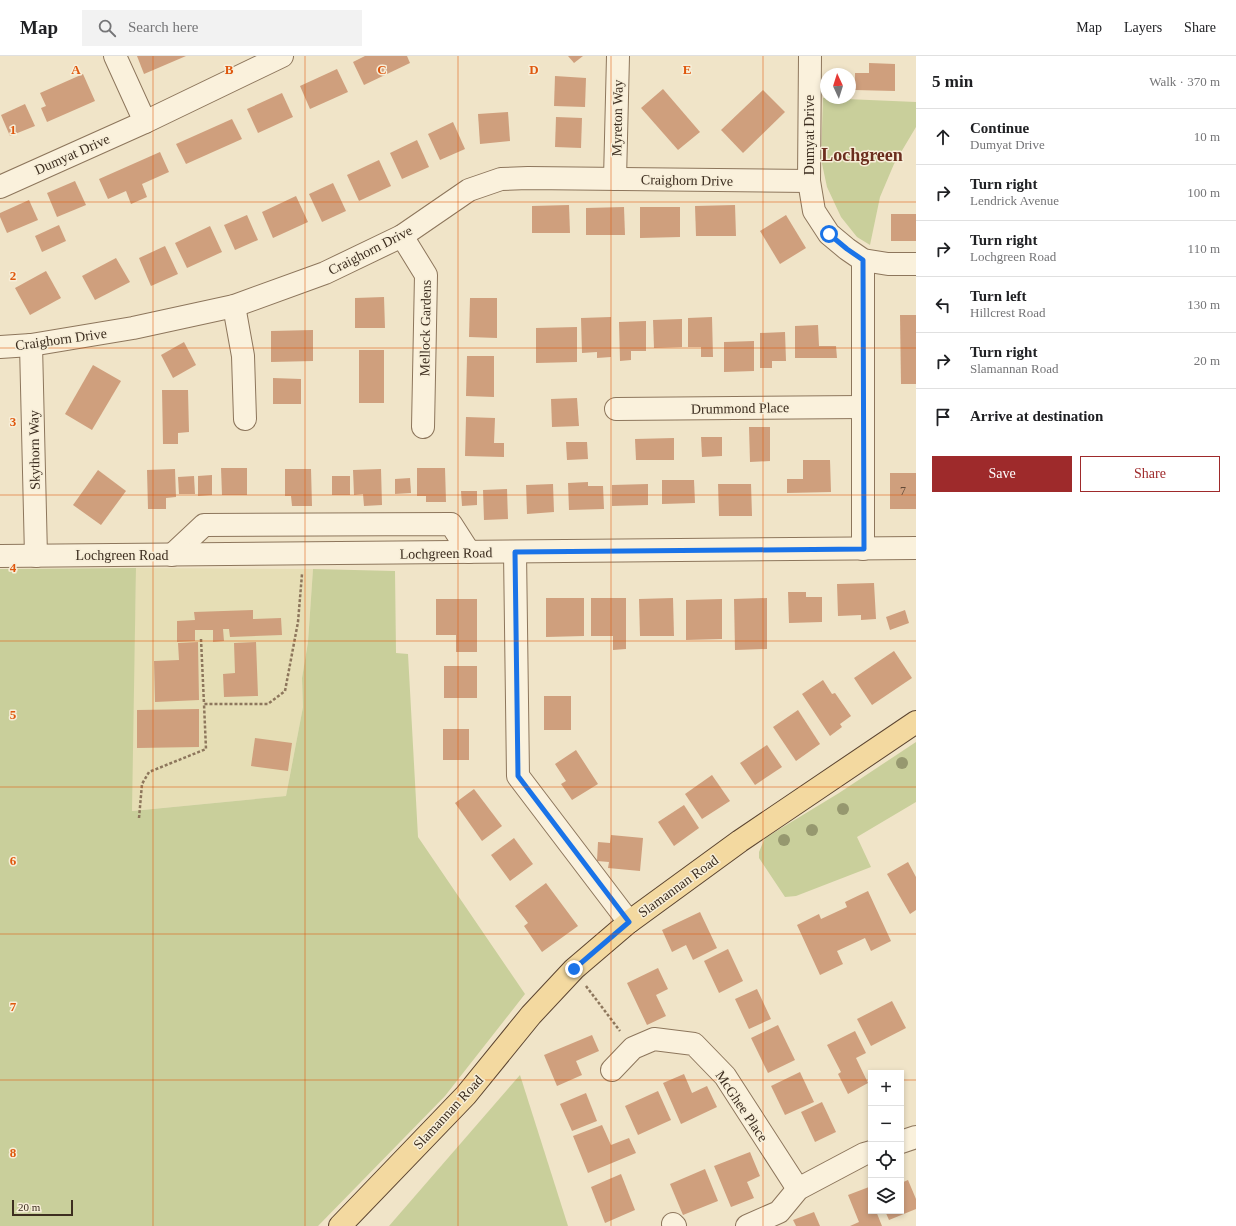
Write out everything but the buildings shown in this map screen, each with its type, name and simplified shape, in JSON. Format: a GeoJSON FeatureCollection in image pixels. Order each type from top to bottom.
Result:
{"type":"FeatureCollection","features":[{"type":"Feature","properties":{"kind":"main road","name":"Slamannan Road"},"geometry":{"type":"LineString","coordinates":[[340,1226],[466,1095],[531,1015],[574,969],[629,922],[740,841],[916,722]]}},
{"type":"Feature","properties":{"kind":"street"},"geometry":{"type":"LineString","coordinates":[[115,56],[144,122]]}},
{"type":"Feature","properties":{"kind":"street","name":"Dumyat Drive"},"geometry":{"type":"LineString","coordinates":[[0,187],[144,122],[282,56]]}},
{"type":"Feature","properties":{"kind":"street","name":"Myreton Way"},"geometry":{"type":"LineString","coordinates":[[616,179],[618,56]]}},
{"type":"Feature","properties":{"kind":"street","name":"Dumyat Drive"},"geometry":{"type":"LineString","coordinates":[[810,56],[808,181],[814,211],[829,234],[863,260],[888,264],[916,264]]}},
{"type":"Feature","properties":{"kind":"street","name":"Craighorn Drive"},"geometry":{"type":"LineString","coordinates":[[0,346],[31,345],[133,328],[234,306],[325,273],[402,236],[469,190],[501,179],[808,181]]}},
{"type":"Feature","properties":{"kind":"street","name":"Mellock Gardens"},"geometry":{"type":"LineString","coordinates":[[402,236],[426,274],[423,427]]}},
{"type":"Feature","properties":{"kind":"street"},"geometry":{"type":"LineString","coordinates":[[863,260],[864,549]]}},
{"type":"Feature","properties":{"kind":"street"},"geometry":{"type":"LineString","coordinates":[[234,306],[243,356],[245,419]]}},
{"type":"Feature","properties":{"kind":"street","name":"Skythorn Way"},"geometry":{"type":"LineString","coordinates":[[31,345],[36,556]]}},
{"type":"Feature","properties":{"kind":"street","name":"Drummond Place"},"geometry":{"type":"LineString","coordinates":[[616,409],[863,407]]}},
{"type":"Feature","properties":{"kind":"street"},"geometry":{"type":"LineString","coordinates":[[172,555],[204,525],[451,524],[469,552]]}},
{"type":"Feature","properties":{"kind":"street","name":"Lochgreen Road"},"geometry":{"type":"LineString","coordinates":[[0,556],[916,548]]}},
{"type":"Feature","properties":{"kind":"street"},"geometry":{"type":"LineString","coordinates":[[515,552],[518,776],[629,922]]}},
{"type":"Feature","properties":{"kind":"street","name":"McGhee Place"},"geometry":{"type":"LineString","coordinates":[[612,1070],[633,1048],[654,1039],[694,1044],[725,1076],[798,1189]]}},
{"type":"Feature","properties":{"kind":"street"},"geometry":{"type":"LineString","coordinates":[[904,1141],[916,1137]]}},
{"type":"Feature","properties":{"kind":"street"},"geometry":{"type":"LineString","coordinates":[[747,1226],[779,1212],[798,1189],[868,1153]]}},
{"type":"Feature","properties":{"kind":"path"},"geometry":{"type":"LineString","coordinates":[[204,704],[268,704],[285,691],[298,622],[304,554]]}},
{"type":"Feature","properties":{"kind":"path"},"geometry":{"type":"LineString","coordinates":[[139,818],[142,784],[149,772],[206,749],[201,639]]}},
{"type":"Feature","properties":{"kind":"path"},"geometry":{"type":"LineString","coordinates":[[574,969],[579,978],[633,1048]]}},
{"type":"Feature","properties":{"kind":"shaded area"},"geometry":{"type":"Polygon","coordinates":[[[136,568],[313,569],[308,642],[302,678],[303,707],[286,796],[131,811],[136,568]]]}},
{"type":"Feature","properties":{"kind":"green space"},"geometry":{"type":"Polygon","coordinates":[[[856,99],[916,102],[916,127],[894,164],[880,197],[870,245],[857,237],[841,217],[827,187],[821,159],[823,104],[856,104],[856,99]]]}},
{"type":"Feature","properties":{"kind":"green space"},"geometry":{"type":"Polygon","coordinates":[[[136,568],[132,811],[286,796],[303,707],[302,678],[308,642],[313,569],[395,571],[396,653],[408,654],[418,837],[525,994],[445,1096],[318,1226],[0,1226],[0,569],[136,568]]]}},
{"type":"Feature","properties":{"kind":"green space"},"geometry":{"type":"Polygon","coordinates":[[[916,742],[916,802],[857,837],[871,867],[796,896],[785,897],[759,858],[759,852],[765,838],[839,793],[916,742]]]}},
{"type":"Feature","properties":{"kind":"green space"},"geometry":{"type":"Polygon","coordinates":[[[520,1075],[568,1226],[389,1226],[520,1075]]]}},
{"type":"Feature","properties":{"kind":"district","name":"Lochgreen"},"geometry":{"type":"Point","coordinates":[862,155]}},
{"type":"Feature","properties":{"kind":"route"},"geometry":{"type":"LineString","coordinates":[[574,969],[629,922],[518,776],[515,552],[864,549],[863,260],[829,234]]}}]}
